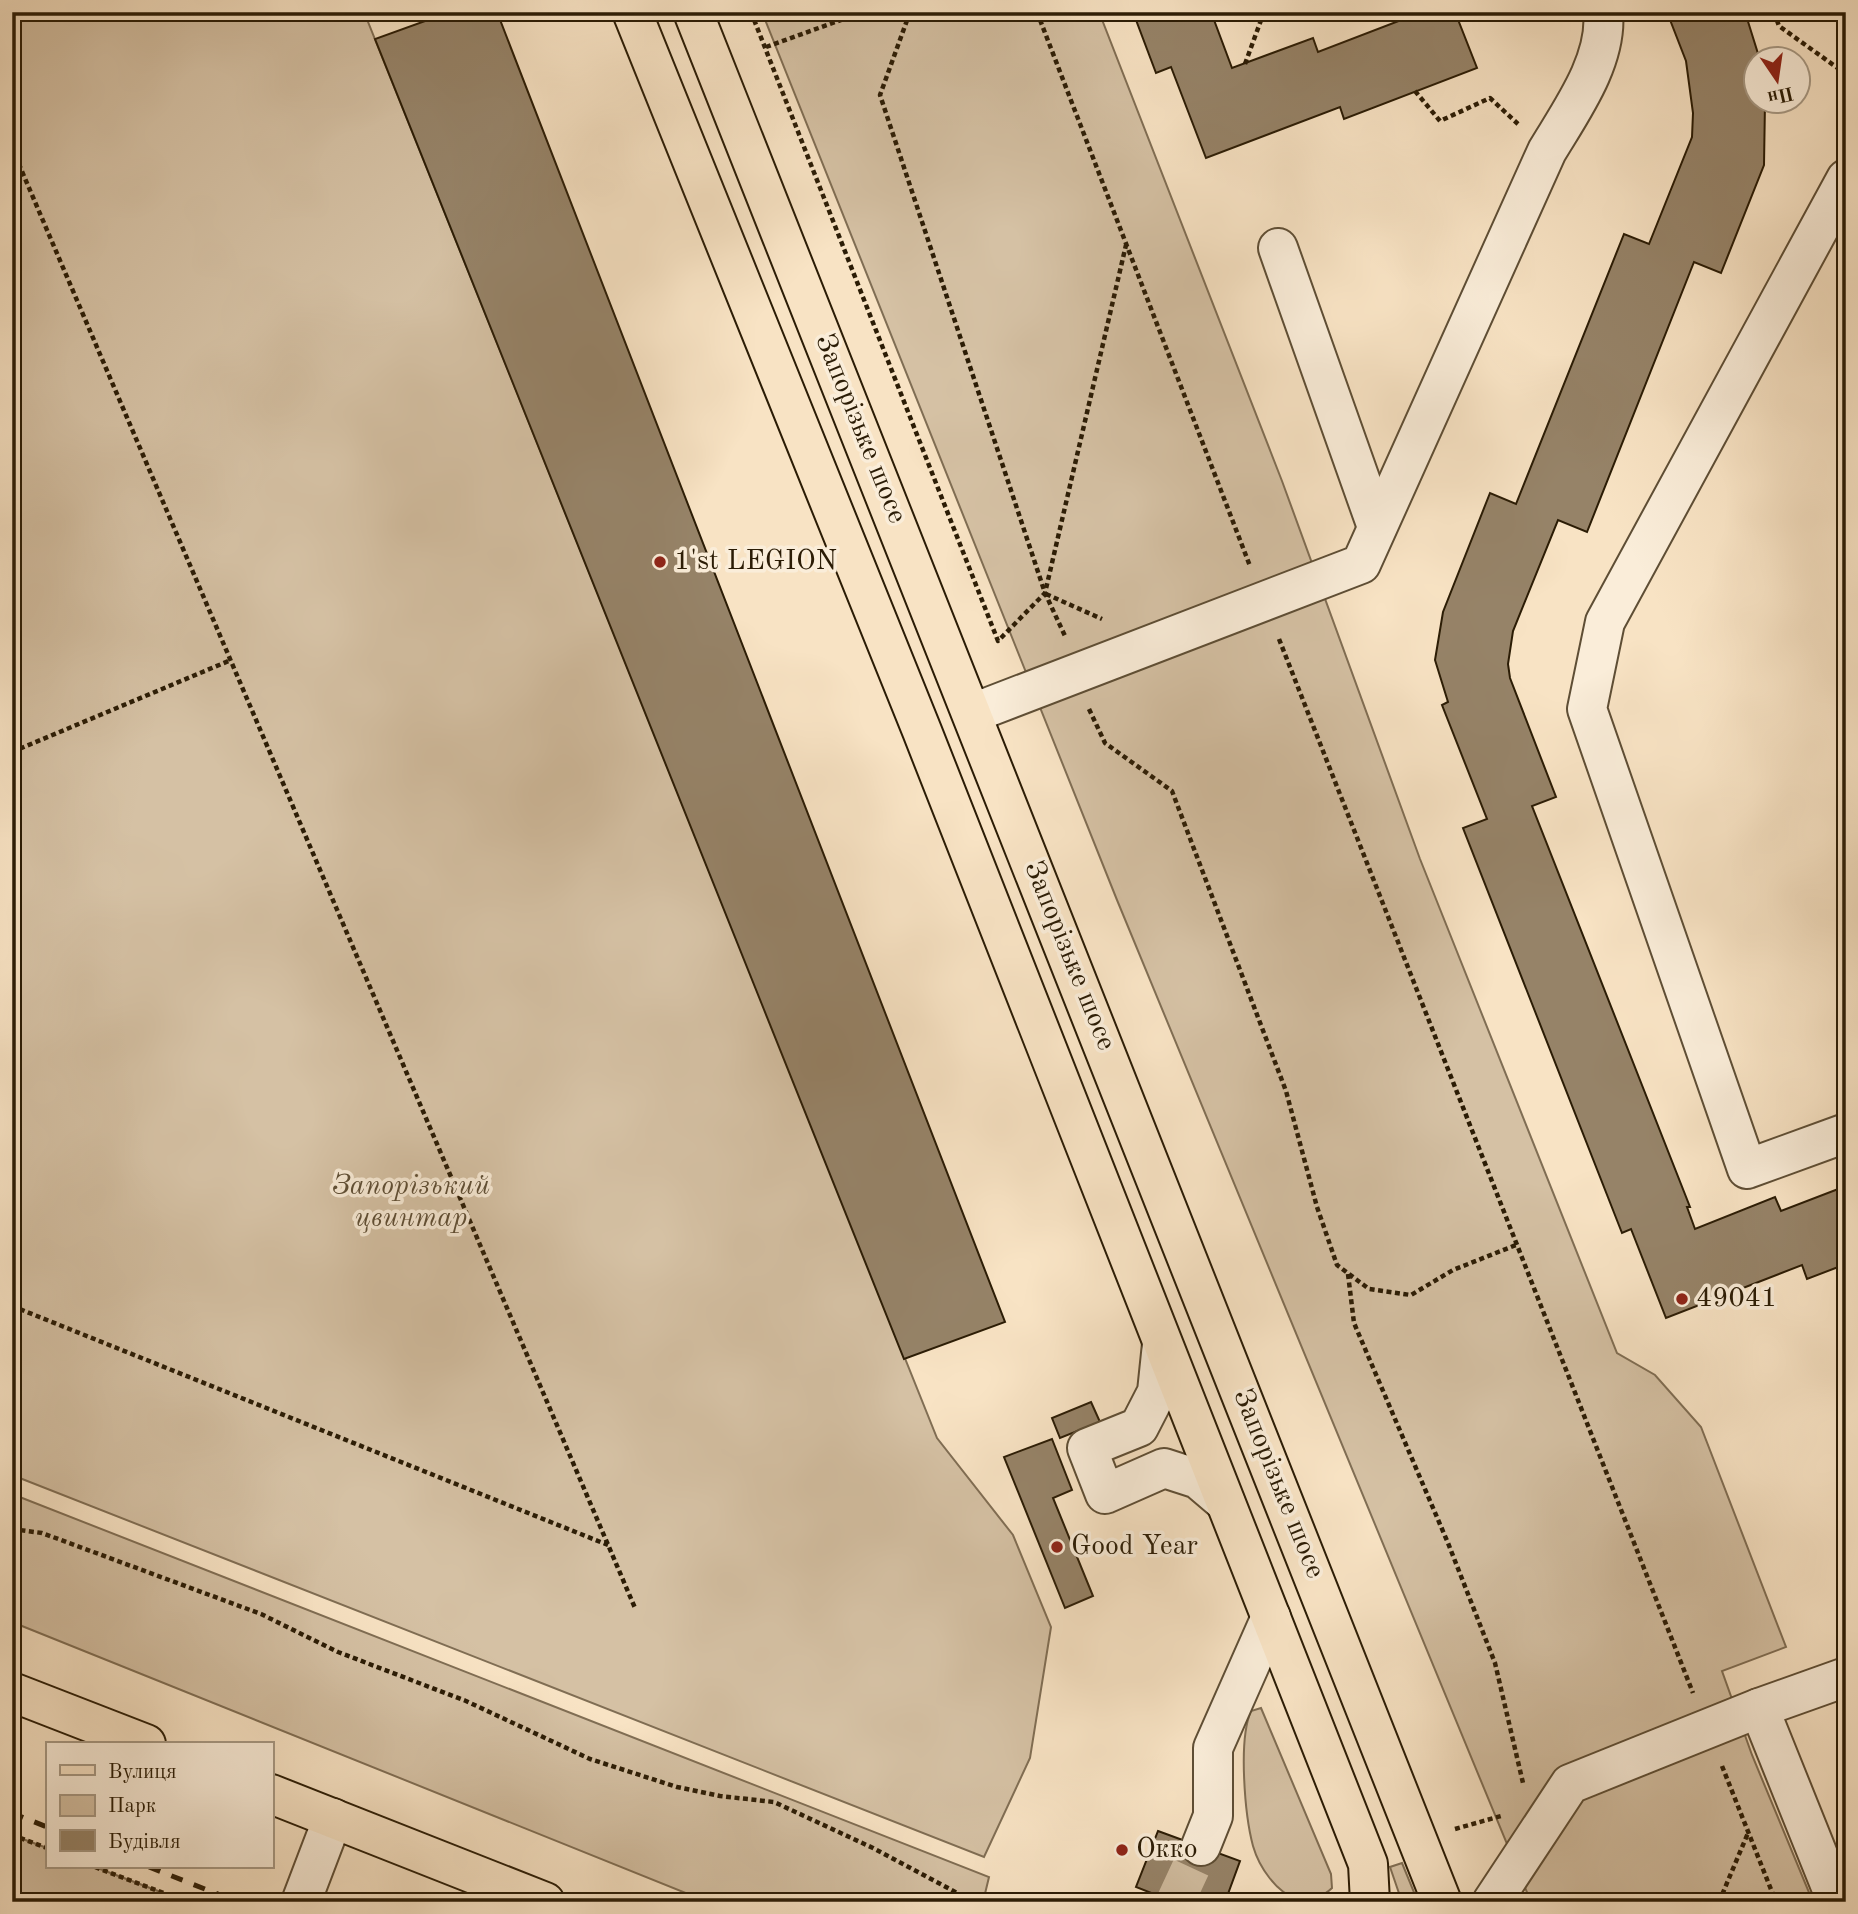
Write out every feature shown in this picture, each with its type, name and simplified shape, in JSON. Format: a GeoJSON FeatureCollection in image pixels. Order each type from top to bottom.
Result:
{"type":"FeatureCollection","features":[{"type":"Feature","properties":{"kind":"main road","name":"Запорізьке шосе"},"geometry":{"type":"LineString","coordinates":[[632,12],[922,731],[1368,1864],[1370,1902]]}},
{"type":"Feature","properties":{"kind":"main road","name":"Запорізьке шосе"},"geometry":{"type":"LineString","coordinates":[[693,12],[1442,1902]]}},
{"type":"Feature","properties":{"kind":"main road"},"geometry":{"type":"LineString","coordinates":[[922,731],[973,713]]}},
{"type":"Feature","properties":{"kind":"main road"},"geometry":{"type":"LineString","coordinates":[[12,1692],[141,1742]]}},
{"type":"Feature","properties":{"kind":"main road"},"geometry":{"type":"LineString","coordinates":[[273,1795],[545,1902]]}},
{"type":"Feature","properties":{"kind":"lane"},"geometry":{"type":"LineString","coordinates":[[973,713],[1263,599],[1361,564],[1547,151],[1580,95],[1605,32],[1603,12]]}},
{"type":"Feature","properties":{"kind":"lane"},"geometry":{"type":"LineString","coordinates":[[1846,179],[1605,622],[1587,709],[1747,1169],[1846,1133]]}},
{"type":"Feature","properties":{"kind":"lane"},"geometry":{"type":"LineString","coordinates":[[1278,248],[1377,527]]}},
{"type":"Feature","properties":{"kind":"lane"},"geometry":{"type":"LineString","coordinates":[[1162,1344],[1157,1392],[1139,1427],[1087,1448],[1105,1494],[1164,1468],[1198,1479],[1225,1502]]}},
{"type":"Feature","properties":{"kind":"lane"},"geometry":{"type":"LineString","coordinates":[[1201,1846],[1213,1816],[1213,1748],[1271,1617]]}},
{"type":"Feature","properties":{"kind":"lane"},"geometry":{"type":"LineString","coordinates":[[1492,1902],[1535,1819],[1570,1784],[1759,1708],[1846,1678]]}},
{"type":"Feature","properties":{"kind":"lane"},"geometry":{"type":"LineString","coordinates":[[1759,1708],[1838,1902]]}},
{"type":"Feature","properties":{"kind":"lane"},"geometry":{"type":"LineString","coordinates":[[301,1902],[333,1818]]}},
{"type":"Feature","properties":{"kind":"path"},"geometry":{"type":"LineString","coordinates":[[751,12],[998,642],[1045,593],[1126,244]]}},
{"type":"Feature","properties":{"kind":"path"},"geometry":{"type":"LineString","coordinates":[[766,47],[863,12]]}},
{"type":"Feature","properties":{"kind":"path"},"geometry":{"type":"LineString","coordinates":[[910,12],[880,94],[1045,593],[1080,671],[1079,687],[1105,743],[1172,791],[1286,1091],[1317,1207],[1337,1265],[1369,1289],[1410,1295],[1453,1270],[1516,1245]]}},
{"type":"Feature","properties":{"kind":"path"},"geometry":{"type":"LineString","coordinates":[[1037,12],[1263,599],[1776,1902]]}},
{"type":"Feature","properties":{"kind":"path"},"geometry":{"type":"LineString","coordinates":[[1245,64],[1264,12]]}},
{"type":"Feature","properties":{"kind":"path"},"geometry":{"type":"LineString","coordinates":[[1774,12],[1779,26],[1846,74]]}},
{"type":"Feature","properties":{"kind":"path"},"geometry":{"type":"LineString","coordinates":[[1415,92],[1440,121],[1490,98],[1547,151]]}},
{"type":"Feature","properties":{"kind":"path"},"geometry":{"type":"LineString","coordinates":[[12,148],[635,1608]]}},
{"type":"Feature","properties":{"kind":"path"},"geometry":{"type":"LineString","coordinates":[[12,752],[230,660]]}},
{"type":"Feature","properties":{"kind":"path"},"geometry":{"type":"LineString","coordinates":[[1348,1273],[1354,1324],[1448,1543],[1495,1662],[1535,1819],[1454,1829]]}},
{"type":"Feature","properties":{"kind":"path"},"geometry":{"type":"LineString","coordinates":[[12,1306],[608,1545]]}},
{"type":"Feature","properties":{"kind":"path"},"geometry":{"type":"LineString","coordinates":[[12,1529],[42,1533],[261,1614],[338,1652],[466,1700],[590,1759],[677,1787],[720,1796],[774,1802],[873,1848],[974,1902]]}},
{"type":"Feature","properties":{"kind":"path"},"geometry":{"type":"LineString","coordinates":[[1719,1902],[1748,1833]]}},
{"type":"Feature","properties":{"kind":"path"},"geometry":{"type":"LineString","coordinates":[[12,1835],[46,1848]]}},
{"type":"Feature","properties":{"kind":"path"},"geometry":{"type":"LineString","coordinates":[[98,1868],[187,1902]]}},
{"type":"Feature","properties":{"kind":"green space","name":"Запорізький цвинтар"},"geometry":{"type":"Polygon","coordinates":[[[12,12],[364,12],[937,1438],[1013,1535],[1051,1627],[1030,1758],[984,1857],[12,1475],[12,12]]]}},
{"type":"Feature","properties":{"kind":"green space"},"geometry":{"type":"Polygon","coordinates":[[[762,12],[1099,12],[1282,481],[1420,859],[1617,1353],[1655,1375],[1701,1427],[1786,1647],[1722,1671],[1752,1755],[1813,1902],[1531,1902],[1117,900],[762,12]]]}},
{"type":"Feature","properties":{"kind":"green space"},"geometry":{"type":"Polygon","coordinates":[[[12,1494],[989,1877],[983,1902],[708,1902],[12,1622],[12,1494]]]}},
{"type":"Feature","properties":{"kind":"green space"},"geometry":{"type":"Polygon","coordinates":[[[1261,1708],[1331,1874],[1332,1888],[1315,1898],[1297,1899],[1282,1891],[1264,1870],[1253,1846],[1245,1798],[1245,1740],[1251,1711],[1261,1708]]]}},
{"type":"Feature","properties":{"kind":"green space"},"geometry":{"type":"Polygon","coordinates":[[[12,1835],[46,1848],[46,1868],[98,1868],[187,1902],[12,1902],[12,1835]]]}},
{"type":"Feature","properties":{"kind":"green space"},"geometry":{"type":"Polygon","coordinates":[[[1402,1863],[1418,1902],[1402,1902],[1390,1867],[1402,1863]]]}},
{"type":"Feature","properties":{"kind":"building"},"geometry":{"type":"Polygon","coordinates":[[[450,12],[497,12],[1005,1322],[904,1359],[375,39],[450,12]]]}},
{"type":"Feature","properties":{"kind":"building"},"geometry":{"type":"Polygon","coordinates":[[[1133,12],[1211,12],[1232,68],[1313,38],[1318,52],[1422,12],[1455,12],[1477,68],[1344,119],[1340,107],[1206,158],[1171,67],[1156,73],[1133,12]]]}},
{"type":"Feature","properties":{"kind":"building"},"geometry":{"type":"Polygon","coordinates":[[[1667,12],[1745,12],[1756,46],[1742,46],[1742,116],[1765,116],[1764,165],[1721,273],[1694,262],[1587,532],[1558,520],[1513,631],[1508,664],[1510,678],[1556,797],[1532,806],[1690,1207],[1687,1207],[1695,1229],[1775,1197],[1781,1211],[1846,1186],[1846,1264],[1807,1279],[1802,1265],[1666,1318],[1631,1229],[1622,1233],[1463,828],[1487,819],[1442,705],[1448,702],[1435,660],[1443,612],[1490,493],[1516,504],[1624,234],[1649,244],[1692,137],[1693,113],[1686,61],[1667,12]]]}},
{"type":"Feature","properties":{"kind":"building"},"geometry":{"type":"Polygon","coordinates":[[[1091,1402],[1100,1422],[1060,1438],[1052,1418],[1091,1402]]]}},
{"type":"Feature","properties":{"kind":"building","name":"Good Year"},"geometry":{"type":"Polygon","coordinates":[[[1052,1439],[1072,1490],[1053,1498],[1093,1596],[1065,1608],[1004,1457],[1052,1439]]]}},
{"type":"Feature","properties":{"kind":"building"},"geometry":{"type":"Polygon","coordinates":[[[1158,1831],[1240,1861],[1225,1902],[1174,1902],[1136,1887],[1158,1831]]]}},
{"type":"Feature","properties":{"kind":"tunnel"},"geometry":{"type":"LineString","coordinates":[[1175,1902],[1201,1846]]}},
{"type":"Feature","properties":{"kind":"railway"},"geometry":{"type":"LineString","coordinates":[[12,1813],[46,1827]]}},
{"type":"Feature","properties":{"kind":"railway"},"geometry":{"type":"LineString","coordinates":[[152,1868],[238,1902]]}},
{"type":"Feature","properties":{"kind":"place","name":"1'st LEGION"},"geometry":{"type":"Point","coordinates":[660,562]}},
{"type":"Feature","properties":{"kind":"place","name":"49041"},"geometry":{"type":"Point","coordinates":[1682,1299]}},
{"type":"Feature","properties":{"kind":"place","name":"Good Year"},"geometry":{"type":"Point","coordinates":[1057,1547]}},
{"type":"Feature","properties":{"kind":"place","name":"Окко"},"geometry":{"type":"Point","coordinates":[1122,1850]}}]}
